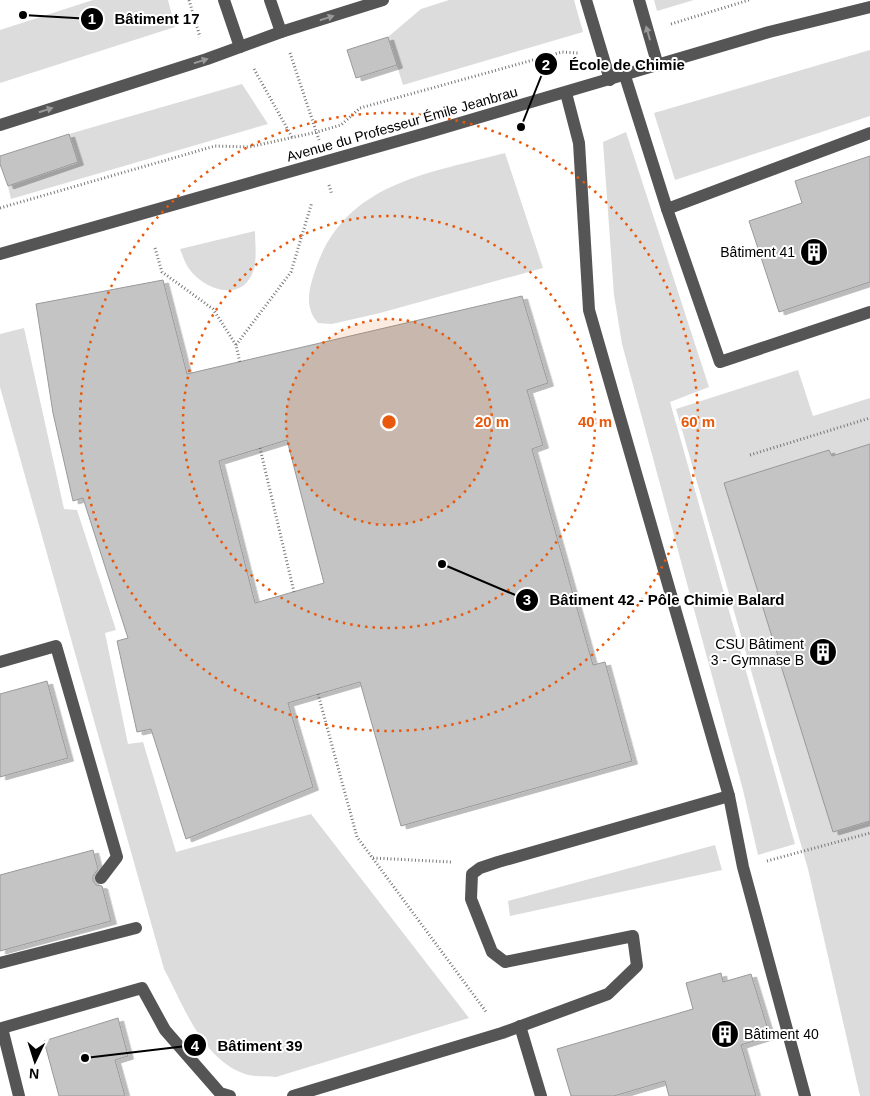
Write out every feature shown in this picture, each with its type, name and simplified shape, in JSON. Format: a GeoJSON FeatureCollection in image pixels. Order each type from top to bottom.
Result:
{"type":"FeatureCollection","features":[{"type":"Feature","properties":{"kind":"street"},"geometry":{"type":"LineString","coordinates":[[224,0],[240,47]]}},
{"type":"Feature","properties":{"kind":"street"},"geometry":{"type":"LineString","coordinates":[[270,0],[281,32]]}},
{"type":"Feature","properties":{"kind":"street"},"geometry":{"type":"LineString","coordinates":[[0,125],[207,60],[281,32],[383,0]]}},
{"type":"Feature","properties":{"kind":"street"},"geometry":{"type":"LineString","coordinates":[[639,0],[658,66]]}},
{"type":"Feature","properties":{"kind":"street"},"geometry":{"type":"LineString","coordinates":[[589,3],[610,80]]}},
{"type":"Feature","properties":{"kind":"street","name":"Avenue du Professeur Émile Jeanbrau"},"geometry":{"type":"LineString","coordinates":[[0,254],[625,76],[769,32],[870,7]]}},
{"type":"Feature","properties":{"kind":"street"},"geometry":{"type":"LineString","coordinates":[[625,76],[667,209],[720,362],[870,312]]}},
{"type":"Feature","properties":{"kind":"street"},"geometry":{"type":"LineString","coordinates":[[566,93],[579,143],[589,310],[729,796],[744,867],[805,1096]]}},
{"type":"Feature","properties":{"kind":"street"},"geometry":{"type":"LineString","coordinates":[[667,209],[870,133]]}},
{"type":"Feature","properties":{"kind":"street"},"geometry":{"type":"LineString","coordinates":[[0,662],[56,646],[117,858],[100,878]]}},
{"type":"Feature","properties":{"kind":"street"},"geometry":{"type":"LineString","coordinates":[[294,1096],[502,1033],[608,994],[637,966],[633,936],[505,962],[492,952],[471,900],[472,874],[480,868],[729,796]]}},
{"type":"Feature","properties":{"kind":"street"},"geometry":{"type":"LineString","coordinates":[[0,963],[136,928]]}},
{"type":"Feature","properties":{"kind":"street"},"geometry":{"type":"LineString","coordinates":[[19,1096],[2,1028],[142,988],[165,1030],[220,1093],[230,1096]]}},
{"type":"Feature","properties":{"kind":"street"},"geometry":{"type":"LineString","coordinates":[[520,1026],[541,1096]]}},
{"type":"Feature","properties":{"kind":"path"},"geometry":{"type":"LineString","coordinates":[[189,0],[207,60]]}},
{"type":"Feature","properties":{"kind":"path"},"geometry":{"type":"LineString","coordinates":[[649,36],[675,21],[749,0]]}},
{"type":"Feature","properties":{"kind":"path"},"geometry":{"type":"LineString","coordinates":[[281,32],[296,66],[317,132]]}},
{"type":"Feature","properties":{"kind":"path"},"geometry":{"type":"LineString","coordinates":[[240,47],[292,137]]}},
{"type":"Feature","properties":{"kind":"path"},"geometry":{"type":"LineString","coordinates":[[0,208],[215,146],[249,148],[317,132],[340,125],[360,108],[562,52],[576,53],[602,50]]}},
{"type":"Feature","properties":{"kind":"path"},"geometry":{"type":"LineString","coordinates":[[236,345],[291,272],[312,202]]}},
{"type":"Feature","properties":{"kind":"path"},"geometry":{"type":"LineString","coordinates":[[155,248],[162,272],[212,309],[236,345],[240,363]]}},
{"type":"Feature","properties":{"kind":"path"},"geometry":{"type":"LineString","coordinates":[[750,455],[870,418]]}},
{"type":"Feature","properties":{"kind":"path"},"geometry":{"type":"LineString","coordinates":[[260,448],[294,592]]}},
{"type":"Feature","properties":{"kind":"path"},"geometry":{"type":"LineString","coordinates":[[318,694],[357,838],[502,1033]]}},
{"type":"Feature","properties":{"kind":"path"},"geometry":{"type":"LineString","coordinates":[[744,867],[870,833]]}},
{"type":"Feature","properties":{"kind":"path"},"geometry":{"type":"LineString","coordinates":[[372,858],[469,862],[480,868]]}},
{"type":"Feature","properties":{"kind":"shaded area"},"geometry":{"type":"Polygon","coordinates":[[[93,0],[168,0],[175,27],[0,83],[0,30],[93,0]]]}},
{"type":"Feature","properties":{"kind":"shaded area"},"geometry":{"type":"Polygon","coordinates":[[[449,0],[574,0],[583,32],[403,85],[388,37],[421,9],[449,0]]]}},
{"type":"Feature","properties":{"kind":"shaded area"},"geometry":{"type":"Polygon","coordinates":[[[654,0],[694,0],[657,11],[654,0]]]}},
{"type":"Feature","properties":{"kind":"shaded area"},"geometry":{"type":"Polygon","coordinates":[[[870,50],[870,116],[675,180],[654,113],[870,50]]]}},
{"type":"Feature","properties":{"kind":"shaded area"},"geometry":{"type":"Polygon","coordinates":[[[242,84],[268,124],[11,199],[8,186],[78,163],[69,134],[242,84]]]}},
{"type":"Feature","properties":{"kind":"shaded area"},"geometry":{"type":"Polygon","coordinates":[[[626,132],[709,387],[670,402],[795,844],[758,855],[743,790],[622,344],[614,295],[603,142],[626,132]]]}},
{"type":"Feature","properties":{"kind":"shaded area"},"geometry":{"type":"Polygon","coordinates":[[[505,153],[543,268],[380,313],[332,324],[318,323],[309,306],[309,293],[312,281],[327,244],[345,220],[366,201],[390,187],[446,168],[505,153]]]}},
{"type":"Feature","properties":{"kind":"shaded area"},"geometry":{"type":"Polygon","coordinates":[[[255,231],[256,255],[254,269],[249,280],[234,290],[215,288],[197,277],[190,270],[180,249],[255,231]]]}},
{"type":"Feature","properties":{"kind":"shaded area"},"geometry":{"type":"Polygon","coordinates":[[[24,328],[64,509],[77,510],[116,630],[105,633],[128,744],[143,742],[176,852],[311,814],[469,1018],[276,1077],[249,1075],[230,1067],[217,1056],[196,1030],[164,969],[0,387],[0,334],[24,328]]]}},
{"type":"Feature","properties":{"kind":"shaded area"},"geometry":{"type":"Polygon","coordinates":[[[798,370],[813,416],[870,398],[870,1096],[860,1096],[808,869],[676,409],[798,370]]]}},
{"type":"Feature","properties":{"kind":"shaded area"},"geometry":{"type":"Polygon","coordinates":[[[715,845],[722,870],[510,916],[508,901],[715,845]]]}},
{"type":"Feature","properties":{"kind":"building"},"geometry":{"type":"Polygon","coordinates":[[[388,37],[397,65],[356,78],[347,50],[388,37]]]}},
{"type":"Feature","properties":{"kind":"building"},"geometry":{"type":"Polygon","coordinates":[[[69,134],[78,162],[8,186],[0,164],[0,156],[69,134]]]}},
{"type":"Feature","properties":{"kind":"building","name":"Bâtiment 41"},"geometry":{"type":"Polygon","coordinates":[[[870,156],[870,282],[779,312],[749,221],[802,203],[795,181],[870,156]]]}},
{"type":"Feature","properties":{"kind":"building"},"geometry":{"type":"Polygon","coordinates":[[[163,280],[187,374],[522,296],[548,383],[527,390],[543,445],[532,449],[593,665],[605,662],[632,761],[401,826],[360,682],[288,703],[313,787],[186,839],[151,729],[137,732],[117,641],[128,638],[83,498],[73,501],[53,413],[36,304],[163,280]],[[287,440],[219,461],[255,603],[324,583],[287,440]]]}},
{"type":"Feature","properties":{"kind":"building","name":"CSU Bâtiment 3 - Gymnase B"},"geometry":{"type":"Polygon","coordinates":[[[870,444],[870,821],[833,832],[724,483],[829,450],[832,456],[870,444]]]}},
{"type":"Feature","properties":{"kind":"building"},"geometry":{"type":"Polygon","coordinates":[[[47,681],[68,758],[0,777],[0,694],[47,681]]]}},
{"type":"Feature","properties":{"kind":"building"},"geometry":{"type":"Polygon","coordinates":[[[93,850],[98,869],[93,876],[93,881],[96,885],[102,886],[111,921],[0,951],[0,875],[93,850]]]}},
{"type":"Feature","properties":{"kind":"building","name":"Bâtiment 40"},"geometry":{"type":"Polygon","coordinates":[[[721,973],[723,982],[751,974],[770,1036],[741,1045],[756,1096],[669,1096],[665,1081],[614,1096],[571,1096],[557,1049],[693,1009],[686,983],[721,973]]]}},
{"type":"Feature","properties":{"kind":"building"},"geometry":{"type":"Polygon","coordinates":[[[118,1018],[128,1056],[115,1060],[125,1096],[59,1096],[44,1041],[118,1018]]]}},
{"type":"Feature","properties":{"kind":"place","name":"Bâtiment 17"},"geometry":{"type":"Point","coordinates":[23,15]}},
{"type":"Feature","properties":{"kind":"place","name":"École de Chimie"},"geometry":{"type":"Point","coordinates":[521,127]}},
{"type":"Feature","properties":{"kind":"place","name":"Bâtiment 41"},"geometry":{"type":"Point","coordinates":[814,252]}},
{"type":"Feature","properties":{"kind":"place","name":"Bâtiment 42 - Pôle Chimie Balard"},"geometry":{"type":"Point","coordinates":[442,564]}},
{"type":"Feature","properties":{"kind":"place","name":"CSU Bâtiment 3 - Gymnase B"},"geometry":{"type":"Point","coordinates":[823,652]}},
{"type":"Feature","properties":{"kind":"place","name":"Bâtiment 40"},"geometry":{"type":"Point","coordinates":[725,1034]}},
{"type":"Feature","properties":{"kind":"place","name":"Bâtiment 39"},"geometry":{"type":"Point","coordinates":[85,1058]}}]}
